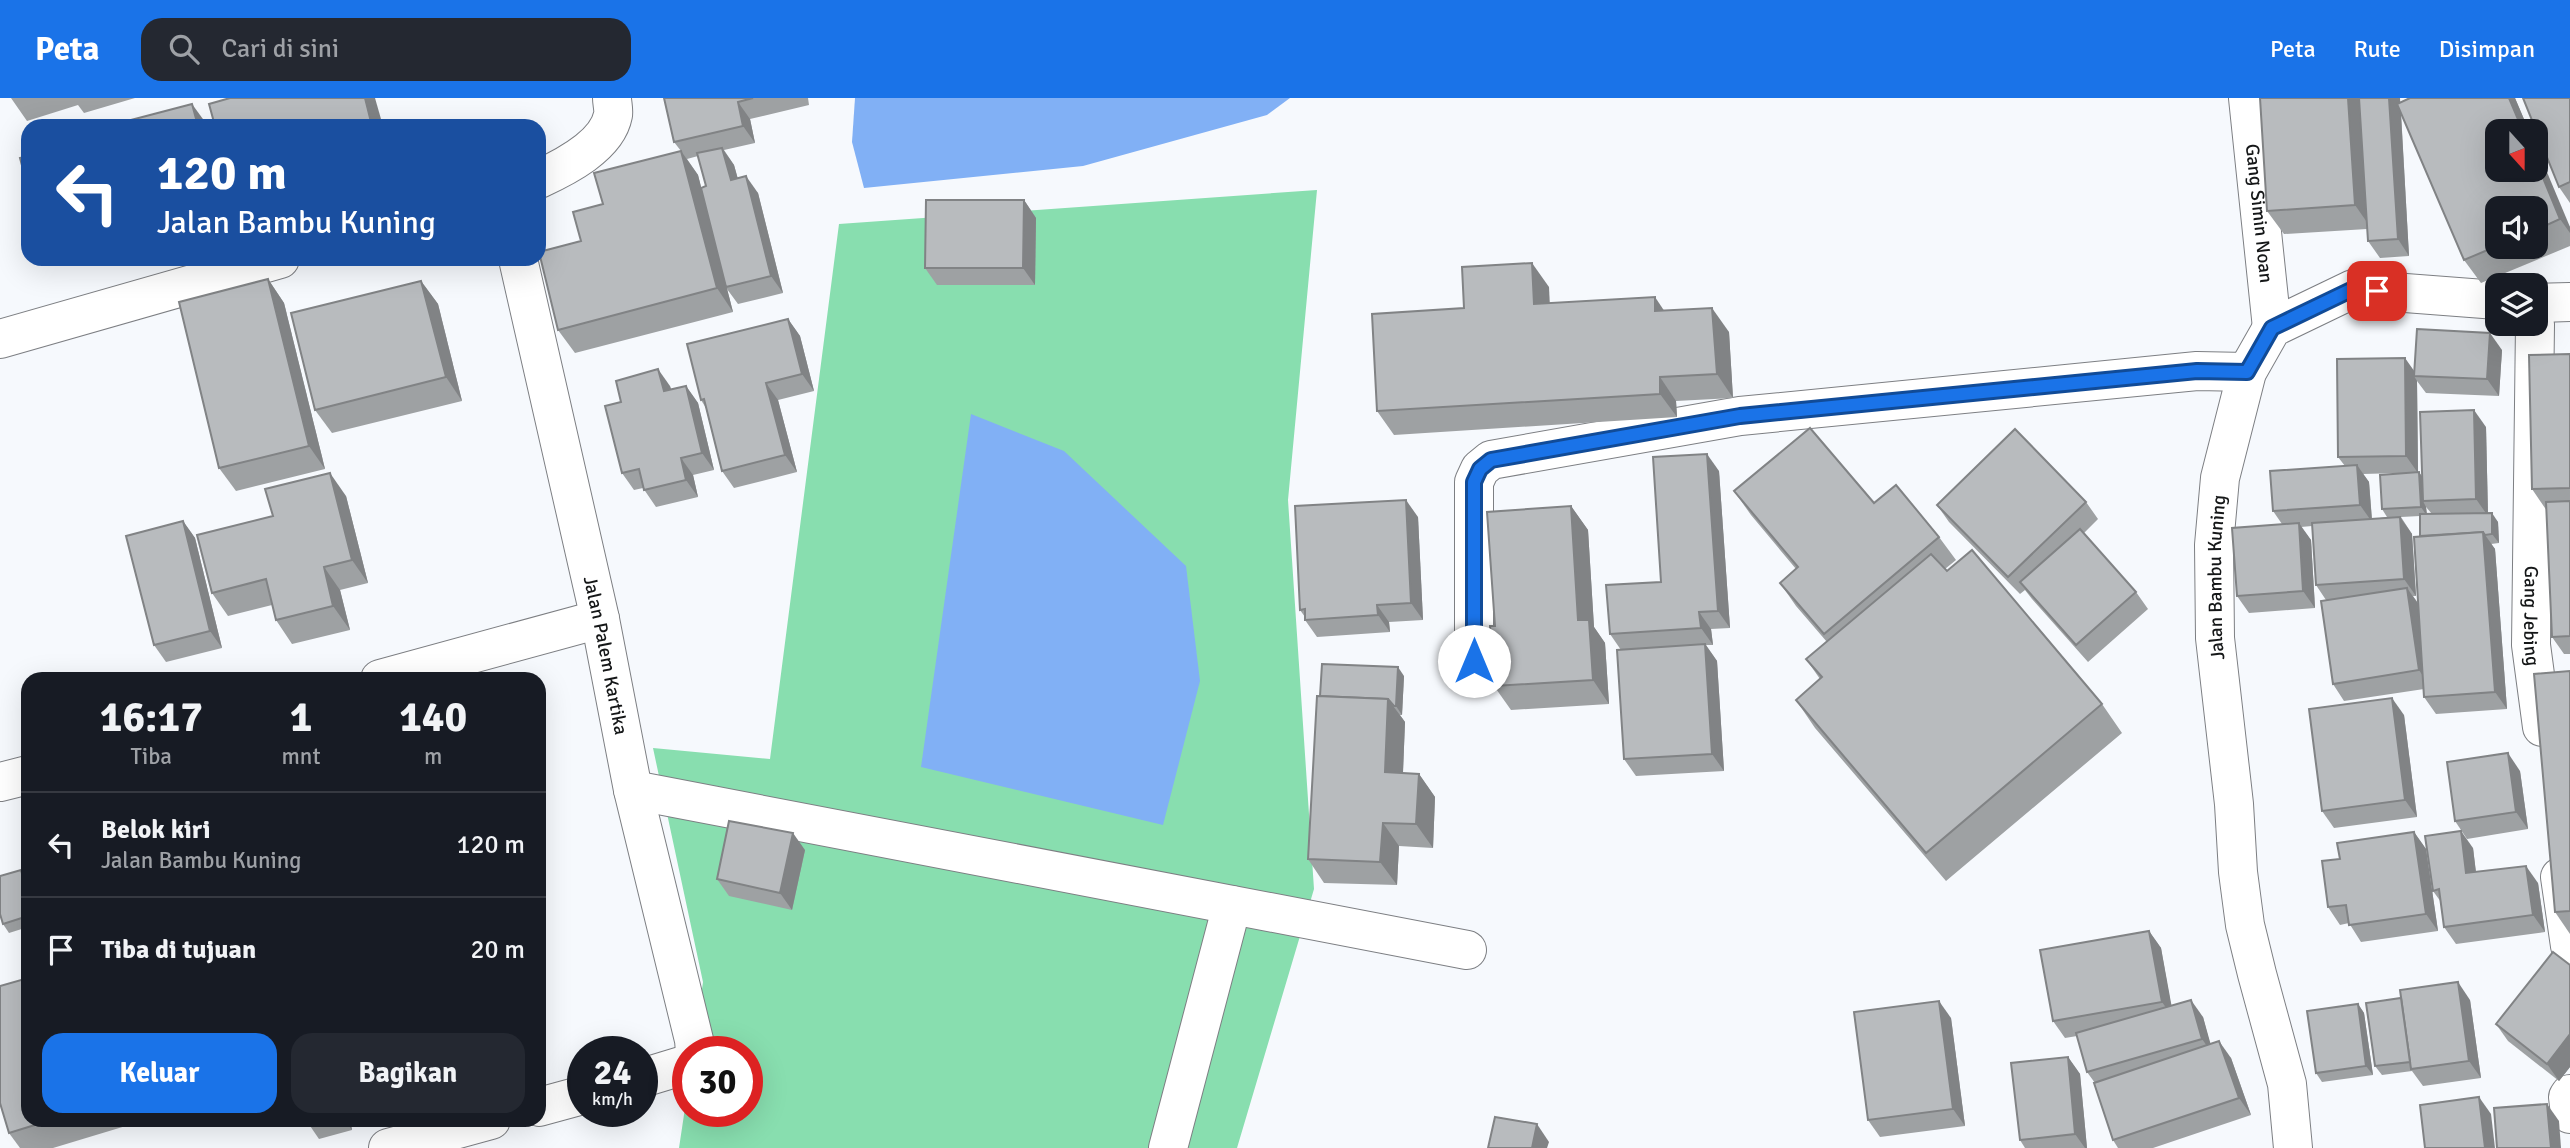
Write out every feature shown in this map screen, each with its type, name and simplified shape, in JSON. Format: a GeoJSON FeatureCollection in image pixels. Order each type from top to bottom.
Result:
{"type":"FeatureCollection","features":[{"type":"Feature","properties":{"kind":"street"},"geometry":{"type":"LineString","coordinates":[[546,175],[580,155],[602,137],[613,115],[612,98]]}},
{"type":"Feature","properties":{"kind":"street","name":"Gang Simin Noan"},"geometry":{"type":"LineString","coordinates":[[2248,98],[2272,328]]}},
{"type":"Feature","properties":{"kind":"street"},"geometry":{"type":"LineString","coordinates":[[0,339],[256,266]]}},
{"type":"Feature","properties":{"kind":"street","name":"Jalan Palem Kartika"},"geometry":{"type":"LineString","coordinates":[[520,266],[600,619],[633,790],[693,1036]]}},
{"type":"Feature","properties":{"kind":"street"},"geometry":{"type":"LineString","coordinates":[[2272,328],[2353,289],[2485,299]]}},
{"type":"Feature","properties":{"kind":"street"},"geometry":{"type":"LineString","coordinates":[[2548,303],[2570,302]]}},
{"type":"Feature","properties":{"kind":"street","name":"Jalan Bambu Kuning"},"geometry":{"type":"LineString","coordinates":[[2272,328],[2247,372],[2220,478],[2214,545],[2215,638],[2245,925],[2287,1084],[2293,1148]]}},
{"type":"Feature","properties":{"kind":"street","name":"Gang Jebing"},"geometry":{"type":"LineString","coordinates":[[2535,336],[2531,645],[2553,680],[2547,766]]}},
{"type":"Feature","properties":{"kind":"street"},"geometry":{"type":"LineString","coordinates":[[1474,661],[1474,482],[1480,469],[1491,460],[1740,416],[2197,371],[2247,372]]}},
{"type":"Feature","properties":{"kind":"street"},"geometry":{"type":"LineString","coordinates":[[406,672],[600,619]]}},
{"type":"Feature","properties":{"kind":"street"},"geometry":{"type":"LineString","coordinates":[[0,782],[21,777]]}},
{"type":"Feature","properties":{"kind":"street"},"geometry":{"type":"LineString","coordinates":[[633,790],[1466,950]]}},
{"type":"Feature","properties":{"kind":"street"},"geometry":{"type":"LineString","coordinates":[[2557,849],[2570,946]]}},
{"type":"Feature","properties":{"kind":"street"},"geometry":{"type":"LineString","coordinates":[[1168,1148],[1232,905]]}},
{"type":"Feature","properties":{"kind":"street"},"geometry":{"type":"LineString","coordinates":[[2570,1094],[2570,1114]]}},
{"type":"Feature","properties":{"kind":"street"},"geometry":{"type":"LineString","coordinates":[[546,1105],[567,1099]]}},
{"type":"Feature","properties":{"kind":"street"},"geometry":{"type":"LineString","coordinates":[[388,1148],[465,1127]]}},
{"type":"Feature","properties":{"kind":"green space"},"geometry":{"type":"Polygon","coordinates":[[[1317,190],[1288,500],[1314,889],[1237,1148],[679,1148],[682,1127],[763,1127],[763,1036],[695,1036],[703,982],[653,748],[770,759],[839,224],[1317,190]]]}},
{"type":"Feature","properties":{"kind":"water"},"geometry":{"type":"Polygon","coordinates":[[[855,98],[1290,98],[1267,115],[1083,166],[864,188],[852,142],[855,98]]]}},
{"type":"Feature","properties":{"kind":"water"},"geometry":{"type":"Polygon","coordinates":[[[971,414],[1064,451],[1186,566],[1200,681],[1163,825],[921,767],[971,414]]]}},
{"type":"Feature","properties":{"kind":"building"},"geometry":{"type":"Polygon","coordinates":[[[230,98],[365,98],[370,119],[213,119],[209,104],[230,98]]]}},
{"type":"Feature","properties":{"kind":"building"},"geometry":{"type":"Polygon","coordinates":[[[664,98],[753,98],[738,102],[743,126],[674,142],[664,98]]]}},
{"type":"Feature","properties":{"kind":"building"},"geometry":{"type":"Polygon","coordinates":[[[2260,98],[2348,98],[2355,205],[2267,211],[2260,98]]]}},
{"type":"Feature","properties":{"kind":"building"},"geometry":{"type":"Polygon","coordinates":[[[2359,98],[2389,98],[2398,239],[2368,241],[2359,98]]]}},
{"type":"Feature","properties":{"kind":"building"},"geometry":{"type":"Polygon","coordinates":[[[2410,98],[2509,98],[2518,119],[2485,119],[2485,182],[2545,182],[2560,219],[2548,224],[2548,196],[2485,196],[2485,251],[2464,260],[2397,104],[2410,98]]]}},
{"type":"Feature","properties":{"kind":"building"},"geometry":{"type":"Polygon","coordinates":[[[2523,98],[2570,98],[2570,182],[2559,187],[2548,160],[2548,119],[2531,119],[2523,98]]]}},
{"type":"Feature","properties":{"kind":"building"},"geometry":{"type":"Polygon","coordinates":[[[192,104],[196,119],[135,119],[192,104]]]}},
{"type":"Feature","properties":{"kind":"building"},"geometry":{"type":"Polygon","coordinates":[[[722,148],[731,180],[746,176],[771,276],[726,287],[701,188],[706,186],[697,153],[722,148]]]}},
{"type":"Feature","properties":{"kind":"building"},"geometry":{"type":"Polygon","coordinates":[[[681,151],[717,288],[558,330],[542,266],[546,266],[546,250],[581,241],[573,212],[603,204],[594,173],[681,151]]]}},
{"type":"Feature","properties":{"kind":"building"},"geometry":{"type":"Polygon","coordinates":[[[926,200],[1024,200],[1023,268],[925,268],[926,200]]]}},
{"type":"Feature","properties":{"kind":"building"},"geometry":{"type":"Polygon","coordinates":[[[1532,263],[1534,304],[1655,297],[1655,311],[1712,308],[1717,374],[1660,377],[1660,394],[1377,411],[1372,314],[1464,308],[1462,267],[1532,263]]]}},
{"type":"Feature","properties":{"kind":"building"},"geometry":{"type":"Polygon","coordinates":[[[268,279],[309,446],[219,468],[179,302],[268,279]]]}},
{"type":"Feature","properties":{"kind":"building"},"geometry":{"type":"Polygon","coordinates":[[[421,281],[446,377],[315,410],[291,313],[421,281]]]}},
{"type":"Feature","properties":{"kind":"building"},"geometry":{"type":"Polygon","coordinates":[[[788,319],[802,374],[766,383],[785,455],[722,471],[687,344],[788,319]]]}},
{"type":"Feature","properties":{"kind":"building"},"geometry":{"type":"Polygon","coordinates":[[[2417,329],[2485,333],[2485,336],[2490,336],[2487,379],[2414,376],[2417,329]]]}},
{"type":"Feature","properties":{"kind":"building"},"geometry":{"type":"Polygon","coordinates":[[[2570,354],[2570,488],[2532,489],[2529,355],[2570,354]]]}},
{"type":"Feature","properties":{"kind":"building"},"geometry":{"type":"Polygon","coordinates":[[[2405,358],[2406,456],[2338,457],[2337,359],[2405,358]]]}},
{"type":"Feature","properties":{"kind":"building"},"geometry":{"type":"Polygon","coordinates":[[[658,369],[664,391],[686,386],[702,453],[681,458],[686,480],[644,490],[639,469],[622,473],[605,406],[621,402],[616,381],[658,369]]]}},
{"type":"Feature","properties":{"kind":"building"},"geometry":{"type":"Polygon","coordinates":[[[2474,410],[2476,499],[2423,501],[2420,412],[2474,410]]]}},
{"type":"Feature","properties":{"kind":"building"},"geometry":{"type":"Polygon","coordinates":[[[1810,428],[1874,503],[1896,485],[1939,537],[1824,634],[1780,583],[1798,567],[1734,491],[1810,428]]]}},
{"type":"Feature","properties":{"kind":"building"},"geometry":{"type":"Polygon","coordinates":[[[2015,429],[2086,502],[2008,577],[1937,505],[2015,429]]]}},
{"type":"Feature","properties":{"kind":"building"},"geometry":{"type":"Polygon","coordinates":[[[1707,454],[1718,611],[1699,612],[1701,628],[1610,634],[1606,585],[1661,582],[1653,457],[1707,454]]]}},
{"type":"Feature","properties":{"kind":"building"},"geometry":{"type":"Polygon","coordinates":[[[2357,465],[2360,505],[2273,511],[2270,471],[2357,465]]]}},
{"type":"Feature","properties":{"kind":"building"},"geometry":{"type":"Polygon","coordinates":[[[2419,472],[2421,507],[2382,509],[2380,475],[2419,472]]]}},
{"type":"Feature","properties":{"kind":"building"},"geometry":{"type":"Polygon","coordinates":[[[330,473],[352,560],[324,567],[333,606],[276,620],[266,579],[212,593],[197,535],[273,516],[265,489],[330,473]]]}},
{"type":"Feature","properties":{"kind":"building"},"geometry":{"type":"Polygon","coordinates":[[[1406,500],[1411,603],[1377,605],[1378,615],[1305,620],[1305,609],[1300,610],[1295,506],[1406,500]]]}},
{"type":"Feature","properties":{"kind":"building"},"geometry":{"type":"Polygon","coordinates":[[[2570,501],[2570,636],[2552,637],[2546,502],[2570,501]]]}},
{"type":"Feature","properties":{"kind":"building"},"geometry":{"type":"Polygon","coordinates":[[[1571,506],[1578,620],[1589,620],[1593,680],[1494,686],[1490,626],[1495,626],[1487,512],[1571,506]]]}},
{"type":"Feature","properties":{"kind":"building"},"geometry":{"type":"Polygon","coordinates":[[[2492,513],[2492,534],[2485,535],[2483,532],[2420,536],[2420,514],[2492,513]]]}},
{"type":"Feature","properties":{"kind":"building"},"geometry":{"type":"Polygon","coordinates":[[[2400,517],[2404,579],[2316,585],[2312,523],[2400,517]]]}},
{"type":"Feature","properties":{"kind":"building"},"geometry":{"type":"Polygon","coordinates":[[[183,521],[210,631],[154,645],[126,536],[183,521]]]}},
{"type":"Feature","properties":{"kind":"building"},"geometry":{"type":"Polygon","coordinates":[[[2299,523],[2303,591],[2237,596],[2232,528],[2299,523]]]}},
{"type":"Feature","properties":{"kind":"building"},"geometry":{"type":"Polygon","coordinates":[[[2080,529],[2136,592],[2076,645],[2020,582],[2080,529]]]}},
{"type":"Feature","properties":{"kind":"building"},"geometry":{"type":"Polygon","coordinates":[[[2483,532],[2495,692],[2424,697],[2414,537],[2483,532]]]}},
{"type":"Feature","properties":{"kind":"building"},"geometry":{"type":"Polygon","coordinates":[[[1972,550],[2102,704],[1926,853],[1796,700],[1822,677],[1806,659],[1931,554],[1947,571],[1972,550]]]}},
{"type":"Feature","properties":{"kind":"building"},"geometry":{"type":"Polygon","coordinates":[[[2407,588],[2419,670],[2333,684],[2321,601],[2407,588]]]}},
{"type":"Feature","properties":{"kind":"building"},"geometry":{"type":"Polygon","coordinates":[[[1705,644],[1712,754],[1624,759],[1617,650],[1705,644]]]}},
{"type":"Feature","properties":{"kind":"building"},"geometry":{"type":"Polygon","coordinates":[[[1322,664],[1398,667],[1396,706],[1388,699],[1320,696],[1322,664]]]}},
{"type":"Feature","properties":{"kind":"building"},"geometry":{"type":"Polygon","coordinates":[[[2570,671],[2570,911],[2555,912],[2534,674],[2570,671]]]}},
{"type":"Feature","properties":{"kind":"building"},"geometry":{"type":"Polygon","coordinates":[[[1317,696],[1388,699],[1385,772],[1419,774],[1416,824],[1383,823],[1380,862],[1308,859],[1317,696]]]}},
{"type":"Feature","properties":{"kind":"building"},"geometry":{"type":"Polygon","coordinates":[[[2392,698],[2405,800],[2322,811],[2309,709],[2392,698]]]}},
{"type":"Feature","properties":{"kind":"building"},"geometry":{"type":"Polygon","coordinates":[[[2508,753],[2516,812],[2455,821],[2447,762],[2508,753]]]}},
{"type":"Feature","properties":{"kind":"building"},"geometry":{"type":"Polygon","coordinates":[[[729,821],[793,833],[780,893],[717,879],[729,821]]]}},
{"type":"Feature","properties":{"kind":"building"},"geometry":{"type":"Polygon","coordinates":[[[2461,831],[2466,873],[2526,866],[2533,915],[2444,927],[2439,889],[2433,891],[2425,836],[2461,831]]]}},
{"type":"Feature","properties":{"kind":"building"},"geometry":{"type":"Polygon","coordinates":[[[2414,832],[2426,914],[2349,925],[2346,905],[2328,907],[2322,861],[2340,859],[2337,843],[2414,832]]]}},
{"type":"Feature","properties":{"kind":"building"},"geometry":{"type":"Polygon","coordinates":[[[21,870],[21,918],[3,924],[0,914],[0,876],[21,870]]]}},
{"type":"Feature","properties":{"kind":"building"},"geometry":{"type":"Polygon","coordinates":[[[2149,931],[2162,1002],[2053,1021],[2040,950],[2149,931]]]}},
{"type":"Feature","properties":{"kind":"building"},"geometry":{"type":"Polygon","coordinates":[[[2553,952],[2570,965],[2570,1034],[2547,1064],[2496,1024],[2553,952]]]}},
{"type":"Feature","properties":{"kind":"building"},"geometry":{"type":"Polygon","coordinates":[[[21,980],[21,1127],[28,1127],[9,1133],[0,1103],[0,986],[21,980]]]}},
{"type":"Feature","properties":{"kind":"building"},"geometry":{"type":"Polygon","coordinates":[[[2458,982],[2469,1061],[2411,1069],[2400,990],[2458,982]]]}},
{"type":"Feature","properties":{"kind":"building"},"geometry":{"type":"Polygon","coordinates":[[[2401,998],[2410,1062],[2375,1066],[2366,1003],[2401,998]]]}},
{"type":"Feature","properties":{"kind":"building"},"geometry":{"type":"Polygon","coordinates":[[[2191,1000],[2202,1039],[2087,1072],[2076,1033],[2191,1000]]]}},
{"type":"Feature","properties":{"kind":"building"},"geometry":{"type":"Polygon","coordinates":[[[1939,1001],[1953,1109],[1868,1120],[1854,1012],[1939,1001]]]}},
{"type":"Feature","properties":{"kind":"building"},"geometry":{"type":"Polygon","coordinates":[[[2358,1004],[2366,1066],[2316,1073],[2307,1011],[2358,1004]]]}},
{"type":"Feature","properties":{"kind":"building"},"geometry":{"type":"Polygon","coordinates":[[[2219,1041],[2239,1098],[2113,1140],[2094,1083],[2219,1041]]]}},
{"type":"Feature","properties":{"kind":"building"},"geometry":{"type":"Polygon","coordinates":[[[2068,1057],[2075,1134],[2020,1140],[2011,1063],[2068,1057]]]}},
{"type":"Feature","properties":{"kind":"building"},"geometry":{"type":"Polygon","coordinates":[[[2479,1097],[2485,1148],[2425,1148],[2420,1105],[2479,1097]]]}},
{"type":"Feature","properties":{"kind":"building"},"geometry":{"type":"Polygon","coordinates":[[[2547,1104],[2551,1148],[2497,1148],[2494,1108],[2547,1104]]]}},
{"type":"Feature","properties":{"kind":"building"},"geometry":{"type":"Polygon","coordinates":[[[1495,1117],[1537,1124],[1532,1148],[1488,1148],[1495,1117]]]}},
{"type":"Feature","properties":{"kind":"route"},"geometry":{"type":"LineString","coordinates":[[1474,661],[1474,482],[1480,469],[1491,460],[1740,416],[2197,371],[2247,372],[2272,328],[2353,289],[2377,291]]}}]}
